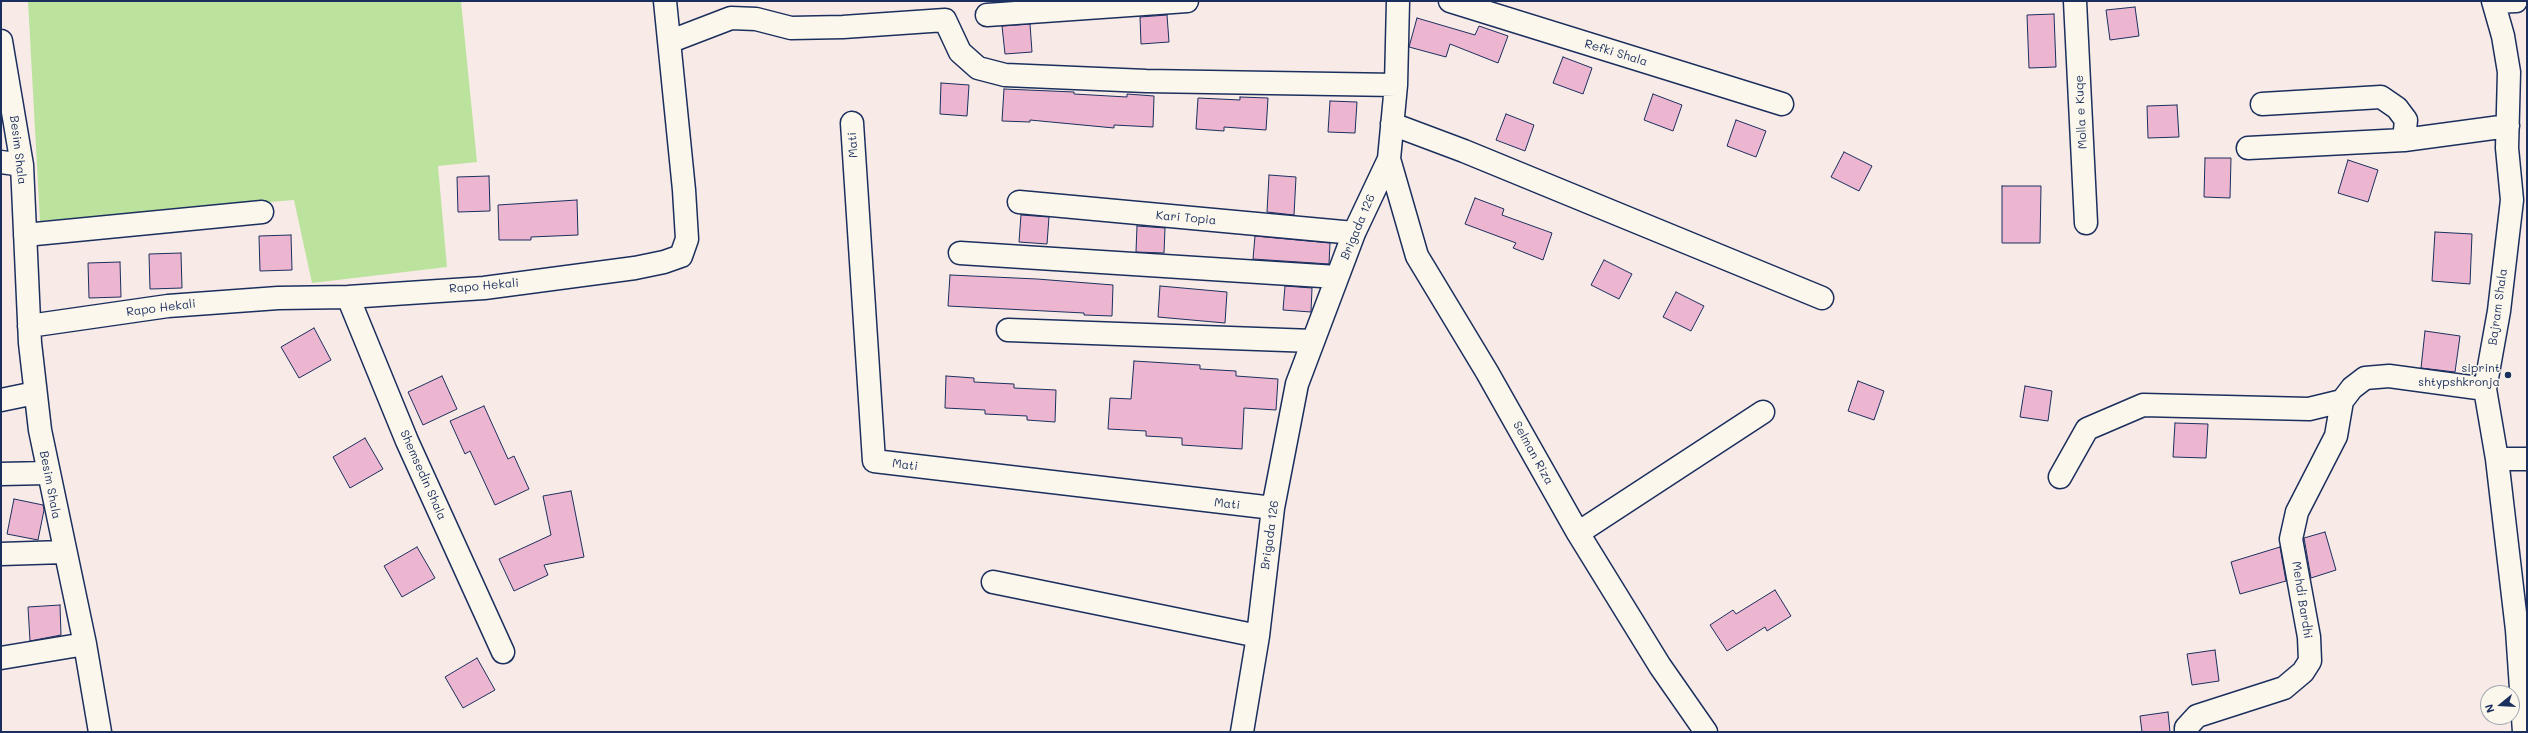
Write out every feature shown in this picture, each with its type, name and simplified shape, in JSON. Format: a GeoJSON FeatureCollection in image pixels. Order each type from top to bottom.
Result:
{"type":"FeatureCollection","features":[{"type":"Feature","properties":{"kind":"street","name":"Rapo Hekali"},"geometry":{"type":"LineString","coordinates":[[29,326],[168,306],[278,298],[348,297],[484,288],[634,268],[664,262],[681,256],[687,240],[671,41],[665,1]]}},
{"type":"Feature","properties":{"kind":"street"},"geometry":{"type":"LineString","coordinates":[[987,14],[1187,1]]}},
{"type":"Feature","properties":{"kind":"street"},"geometry":{"type":"LineString","coordinates":[[1389,159],[1396,85],[1398,1]]}},
{"type":"Feature","properties":{"kind":"street","name":"Refki Shala"},"geometry":{"type":"LineString","coordinates":[[1450,1],[1782,104]]}},
{"type":"Feature","properties":{"kind":"street","name":"Molla e Kuqe"},"geometry":{"type":"LineString","coordinates":[[2075,1],[2086,223]]}},
{"type":"Feature","properties":{"kind":"street"},"geometry":{"type":"LineString","coordinates":[[2494,2],[2516,1]]}},
{"type":"Feature","properties":{"kind":"street","name":"Bajram Shala"},"geometry":{"type":"LineString","coordinates":[[2494,2],[2504,36],[2509,72],[2507,148],[2512,200],[2500,311],[2485,389],[2522,630],[2524,732]]}},
{"type":"Feature","properties":{"kind":"street"},"geometry":{"type":"LineString","coordinates":[[671,41],[731,18],[756,19],[791,28],[844,27],[945,20],[960,52],[978,68],[1005,74],[1146,81],[1396,85]]}},
{"type":"Feature","properties":{"kind":"street","name":"Besim Shala"},"geometry":{"type":"LineString","coordinates":[[1,41],[22,165],[29,326],[35,393],[48,473],[85,644],[100,732]]}},
{"type":"Feature","properties":{"kind":"street"},"geometry":{"type":"LineString","coordinates":[[2262,104],[2381,97],[2397,108],[2406,120],[2404,140]]}},
{"type":"Feature","properties":{"kind":"street","name":"Mati"},"geometry":{"type":"LineString","coordinates":[[852,123],[874,461],[1273,508]]}},
{"type":"Feature","properties":{"kind":"street"},"geometry":{"type":"LineString","coordinates":[[1392,124],[1464,151],[1822,298]]}},
{"type":"Feature","properties":{"kind":"street"},"geometry":{"type":"LineString","coordinates":[[2248,148],[2404,140],[2508,126]]}},
{"type":"Feature","properties":{"kind":"street","name":"Brigada 126"},"geometry":{"type":"LineString","coordinates":[[1242,732],[1258,636],[1273,508],[1297,384],[1354,234],[1389,159]]}},
{"type":"Feature","properties":{"kind":"street","name":"Selman Riza"},"geometry":{"type":"LineString","coordinates":[[1389,159],[1416,256],[1487,372],[1578,533],[1660,666],[1706,732]]}},
{"type":"Feature","properties":{"kind":"street"},"geometry":{"type":"LineString","coordinates":[[1,162],[22,165]]}},
{"type":"Feature","properties":{"kind":"street","name":"Kari Topia"},"geometry":{"type":"LineString","coordinates":[[1019,202],[1354,234]]}},
{"type":"Feature","properties":{"kind":"street"},"geometry":{"type":"LineString","coordinates":[[25,235],[262,212]]}},
{"type":"Feature","properties":{"kind":"street"},"geometry":{"type":"LineString","coordinates":[[960,253],[1338,277]]}},
{"type":"Feature","properties":{"kind":"street","name":"Shemsedin Shala"},"geometry":{"type":"LineString","coordinates":[[348,297],[407,441],[503,652]]}},
{"type":"Feature","properties":{"kind":"street"},"geometry":{"type":"LineString","coordinates":[[1008,330],[1313,341]]}},
{"type":"Feature","properties":{"kind":"street"},"geometry":{"type":"LineString","coordinates":[[2060,477],[2087,429],[2144,406],[2309,408],[2342,401],[2352,388],[2365,378],[2389,376],[2485,389]]}},
{"type":"Feature","properties":{"kind":"street"},"geometry":{"type":"LineString","coordinates":[[1,400],[35,393]]}},
{"type":"Feature","properties":{"kind":"street","name":"Mehdi Bardhi"},"geometry":{"type":"LineString","coordinates":[[2186,732],[2186,728],[2197,716],[2284,688],[2303,672],[2310,660],[2309,637],[2291,539],[2297,512],[2336,436],[2342,401]]}},
{"type":"Feature","properties":{"kind":"street"},"geometry":{"type":"LineString","coordinates":[[1578,533],[1763,412]]}},
{"type":"Feature","properties":{"kind":"street"},"geometry":{"type":"LineString","coordinates":[[2496,459],[2527,458]]}},
{"type":"Feature","properties":{"kind":"street"},"geometry":{"type":"LineString","coordinates":[[1,474],[48,473]]}},
{"type":"Feature","properties":{"kind":"street"},"geometry":{"type":"LineString","coordinates":[[1,554],[64,552]]}},
{"type":"Feature","properties":{"kind":"street"},"geometry":{"type":"LineString","coordinates":[[993,582],[1258,636]]}},
{"type":"Feature","properties":{"kind":"street"},"geometry":{"type":"LineString","coordinates":[[1,658],[85,644]]}},
{"type":"Feature","properties":{"kind":"green space"},"geometry":{"type":"Polygon","coordinates":[[[28,1],[461,1],[477,162],[438,166],[447,267],[312,283],[294,200],[40,221],[28,1]]]}},
{"type":"Feature","properties":{"kind":"building"},"geometry":{"type":"Polygon","coordinates":[[[2135,7],[2139,36],[2110,40],[2106,10],[2135,7]]]}},
{"type":"Feature","properties":{"kind":"building"},"geometry":{"type":"Polygon","coordinates":[[[2054,14],[2056,67],[2029,68],[2027,15],[2054,14]]]}},
{"type":"Feature","properties":{"kind":"building"},"geometry":{"type":"Polygon","coordinates":[[[1167,15],[1169,42],[1141,44],[1140,17],[1167,15]]]}},
{"type":"Feature","properties":{"kind":"building"},"geometry":{"type":"Polygon","coordinates":[[[1417,18],[1475,35],[1479,26],[1508,36],[1498,63],[1450,44],[1446,57],[1409,47],[1417,18]]]}},
{"type":"Feature","properties":{"kind":"building"},"geometry":{"type":"Polygon","coordinates":[[[1030,24],[1032,52],[1005,54],[1002,26],[1030,24]]]}},
{"type":"Feature","properties":{"kind":"building"},"geometry":{"type":"Polygon","coordinates":[[[1563,57],[1592,68],[1583,94],[1553,83],[1563,57]]]}},
{"type":"Feature","properties":{"kind":"building"},"geometry":{"type":"Polygon","coordinates":[[[941,83],[969,85],[967,116],[940,114],[941,83]]]}},
{"type":"Feature","properties":{"kind":"building"},"geometry":{"type":"Polygon","coordinates":[[[1004,89],[1074,92],[1074,94],[1127,97],[1127,94],[1154,96],[1153,127],[1114,125],[1114,128],[1030,120],[1030,122],[1002,121],[1004,89]]]}},
{"type":"Feature","properties":{"kind":"building"},"geometry":{"type":"Polygon","coordinates":[[[1653,94],[1682,105],[1673,131],[1644,120],[1653,94]]]}},
{"type":"Feature","properties":{"kind":"building"},"geometry":{"type":"Polygon","coordinates":[[[1240,97],[1268,98],[1266,130],[1224,127],[1224,131],[1196,129],[1198,98],[1240,100],[1240,97]]]}},
{"type":"Feature","properties":{"kind":"building"},"geometry":{"type":"Polygon","coordinates":[[[1330,101],[1357,102],[1355,133],[1328,132],[1330,101]]]}},
{"type":"Feature","properties":{"kind":"building"},"geometry":{"type":"Polygon","coordinates":[[[2177,105],[2179,137],[2148,138],[2147,106],[2177,105]]]}},
{"type":"Feature","properties":{"kind":"building"},"geometry":{"type":"Polygon","coordinates":[[[1506,114],[1534,125],[1525,151],[1496,140],[1506,114]]]}},
{"type":"Feature","properties":{"kind":"building"},"geometry":{"type":"Polygon","coordinates":[[[1736,120],[1766,131],[1756,157],[1727,146],[1736,120]]]}},
{"type":"Feature","properties":{"kind":"building"},"geometry":{"type":"Polygon","coordinates":[[[1844,152],[1872,166],[1859,191],[1831,177],[1844,152]]]}},
{"type":"Feature","properties":{"kind":"building"},"geometry":{"type":"Polygon","coordinates":[[[2205,158],[2231,158],[2230,198],[2204,197],[2205,158]]]}},
{"type":"Feature","properties":{"kind":"building"},"geometry":{"type":"Polygon","coordinates":[[[2348,160],[2378,170],[2368,202],[2338,193],[2348,160]]]}},
{"type":"Feature","properties":{"kind":"building"},"geometry":{"type":"Polygon","coordinates":[[[1269,175],[1296,177],[1294,215],[1267,212],[1269,175]]]}},
{"type":"Feature","properties":{"kind":"building"},"geometry":{"type":"Polygon","coordinates":[[[489,176],[490,211],[458,212],[457,177],[489,176]]]}},
{"type":"Feature","properties":{"kind":"building"},"geometry":{"type":"Polygon","coordinates":[[[2002,186],[2041,186],[2040,243],[2002,243],[2002,186]]]}},
{"type":"Feature","properties":{"kind":"building"},"geometry":{"type":"Polygon","coordinates":[[[1475,198],[1504,209],[1502,215],[1552,233],[1543,260],[1513,248],[1516,243],[1465,224],[1475,198]]]}},
{"type":"Feature","properties":{"kind":"building"},"geometry":{"type":"Polygon","coordinates":[[[577,200],[578,235],[531,237],[531,240],[499,240],[498,205],[577,200]]]}},
{"type":"Feature","properties":{"kind":"building"},"geometry":{"type":"Polygon","coordinates":[[[1021,215],[1049,217],[1047,244],[1019,242],[1021,215]]]}},
{"type":"Feature","properties":{"kind":"building"},"geometry":{"type":"Polygon","coordinates":[[[1137,226],[1165,228],[1164,253],[1136,252],[1137,226]]]}},
{"type":"Feature","properties":{"kind":"building"},"geometry":{"type":"Polygon","coordinates":[[[2435,232],[2472,234],[2470,284],[2432,281],[2435,232]]]}},
{"type":"Feature","properties":{"kind":"building"},"geometry":{"type":"Polygon","coordinates":[[[291,235],[292,270],[260,271],[259,236],[291,235]]]}},
{"type":"Feature","properties":{"kind":"building"},"geometry":{"type":"Polygon","coordinates":[[[1255,236],[1330,243],[1329,264],[1253,259],[1255,236]]]}},
{"type":"Feature","properties":{"kind":"building"},"geometry":{"type":"Polygon","coordinates":[[[181,253],[182,288],[150,289],[149,254],[181,253]]]}},
{"type":"Feature","properties":{"kind":"building"},"geometry":{"type":"Polygon","coordinates":[[[1604,260],[1632,274],[1619,299],[1591,285],[1604,260]]]}},
{"type":"Feature","properties":{"kind":"building"},"geometry":{"type":"Polygon","coordinates":[[[120,262],[121,297],[89,298],[88,263],[120,262]]]}},
{"type":"Feature","properties":{"kind":"building"},"geometry":{"type":"Polygon","coordinates":[[[950,275],[1037,279],[1113,285],[1112,316],[1084,315],[1084,313],[948,306],[950,275]]]}},
{"type":"Feature","properties":{"kind":"building"},"geometry":{"type":"Polygon","coordinates":[[[1160,286],[1227,292],[1225,323],[1158,317],[1160,286]]]}},
{"type":"Feature","properties":{"kind":"building"},"geometry":{"type":"Polygon","coordinates":[[[1285,286],[1312,288],[1311,312],[1283,310],[1285,286]]]}},
{"type":"Feature","properties":{"kind":"building"},"geometry":{"type":"Polygon","coordinates":[[[1676,292],[1704,306],[1691,331],[1663,317],[1676,292]]]}},
{"type":"Feature","properties":{"kind":"building"},"geometry":{"type":"Polygon","coordinates":[[[314,328],[331,360],[299,378],[281,347],[314,328]]]}},
{"type":"Feature","properties":{"kind":"building"},"geometry":{"type":"Polygon","coordinates":[[[2425,331],[2460,336],[2455,372],[2421,368],[2425,331]]]}},
{"type":"Feature","properties":{"kind":"building"},"geometry":{"type":"Polygon","coordinates":[[[1134,361],[1200,365],[1200,369],[1236,371],[1236,376],[1278,379],[1276,410],[1244,408],[1242,449],[1182,445],[1182,438],[1146,436],[1146,431],[1108,429],[1110,398],[1131,399],[1134,361]]]}},
{"type":"Feature","properties":{"kind":"building"},"geometry":{"type":"Polygon","coordinates":[[[442,376],[457,409],[423,425],[408,392],[442,376]]]}},
{"type":"Feature","properties":{"kind":"building"},"geometry":{"type":"Polygon","coordinates":[[[946,376],[974,378],[974,382],[1014,384],[1014,388],[1056,390],[1055,422],[1027,420],[1027,416],[985,414],[985,410],[945,408],[946,376]]]}},
{"type":"Feature","properties":{"kind":"building"},"geometry":{"type":"Polygon","coordinates":[[[1858,381],[1884,391],[1874,420],[1848,411],[1858,381]]]}},
{"type":"Feature","properties":{"kind":"building"},"geometry":{"type":"Polygon","coordinates":[[[2025,386],[2052,391],[2048,421],[2020,417],[2025,386]]]}},
{"type":"Feature","properties":{"kind":"building"},"geometry":{"type":"Polygon","coordinates":[[[484,406],[508,459],[514,456],[529,489],[495,505],[470,451],[465,454],[450,421],[484,406]]]}},
{"type":"Feature","properties":{"kind":"building"},"geometry":{"type":"Polygon","coordinates":[[[2175,423],[2208,424],[2206,458],[2173,457],[2175,423]]]}},
{"type":"Feature","properties":{"kind":"building"},"geometry":{"type":"Polygon","coordinates":[[[365,438],[383,469],[350,488],[333,457],[365,438]]]}},
{"type":"Feature","properties":{"kind":"building"},"geometry":{"type":"Polygon","coordinates":[[[571,491],[584,557],[544,565],[548,575],[514,591],[499,559],[551,535],[543,496],[571,491]]]}},
{"type":"Feature","properties":{"kind":"building"},"geometry":{"type":"Polygon","coordinates":[[[14,499],[43,505],[44,510],[38,540],[7,534],[14,499]]]}},
{"type":"Feature","properties":{"kind":"building"},"geometry":{"type":"Polygon","coordinates":[[[2325,532],[2336,570],[2311,578],[2304,538],[2325,532]]]}},
{"type":"Feature","properties":{"kind":"building"},"geometry":{"type":"Polygon","coordinates":[[[417,547],[435,578],[402,597],[384,566],[417,547]]]}},
{"type":"Feature","properties":{"kind":"building"},"geometry":{"type":"Polygon","coordinates":[[[2280,547],[2286,581],[2240,594],[2231,562],[2280,547]]]}},
{"type":"Feature","properties":{"kind":"building"},"geometry":{"type":"Polygon","coordinates":[[[1775,590],[1791,616],[1767,631],[1765,627],[1727,651],[1710,625],[1733,610],[1736,614],[1775,590]]]}},
{"type":"Feature","properties":{"kind":"building"},"geometry":{"type":"Polygon","coordinates":[[[60,605],[61,635],[30,641],[28,607],[60,605]]]}},
{"type":"Feature","properties":{"kind":"building"},"geometry":{"type":"Polygon","coordinates":[[[2215,650],[2219,681],[2192,685],[2187,654],[2215,650]]]}},
{"type":"Feature","properties":{"kind":"building"},"geometry":{"type":"Polygon","coordinates":[[[477,658],[495,690],[463,708],[445,677],[477,658]]]}},
{"type":"Feature","properties":{"kind":"building"},"geometry":{"type":"Polygon","coordinates":[[[2168,712],[2170,732],[2142,732],[2140,716],[2168,712]]]}},
{"type":"Feature","properties":{"kind":"place","name":"siprint shtypshkronja"},"geometry":{"type":"Point","coordinates":[2508,375]}}]}
